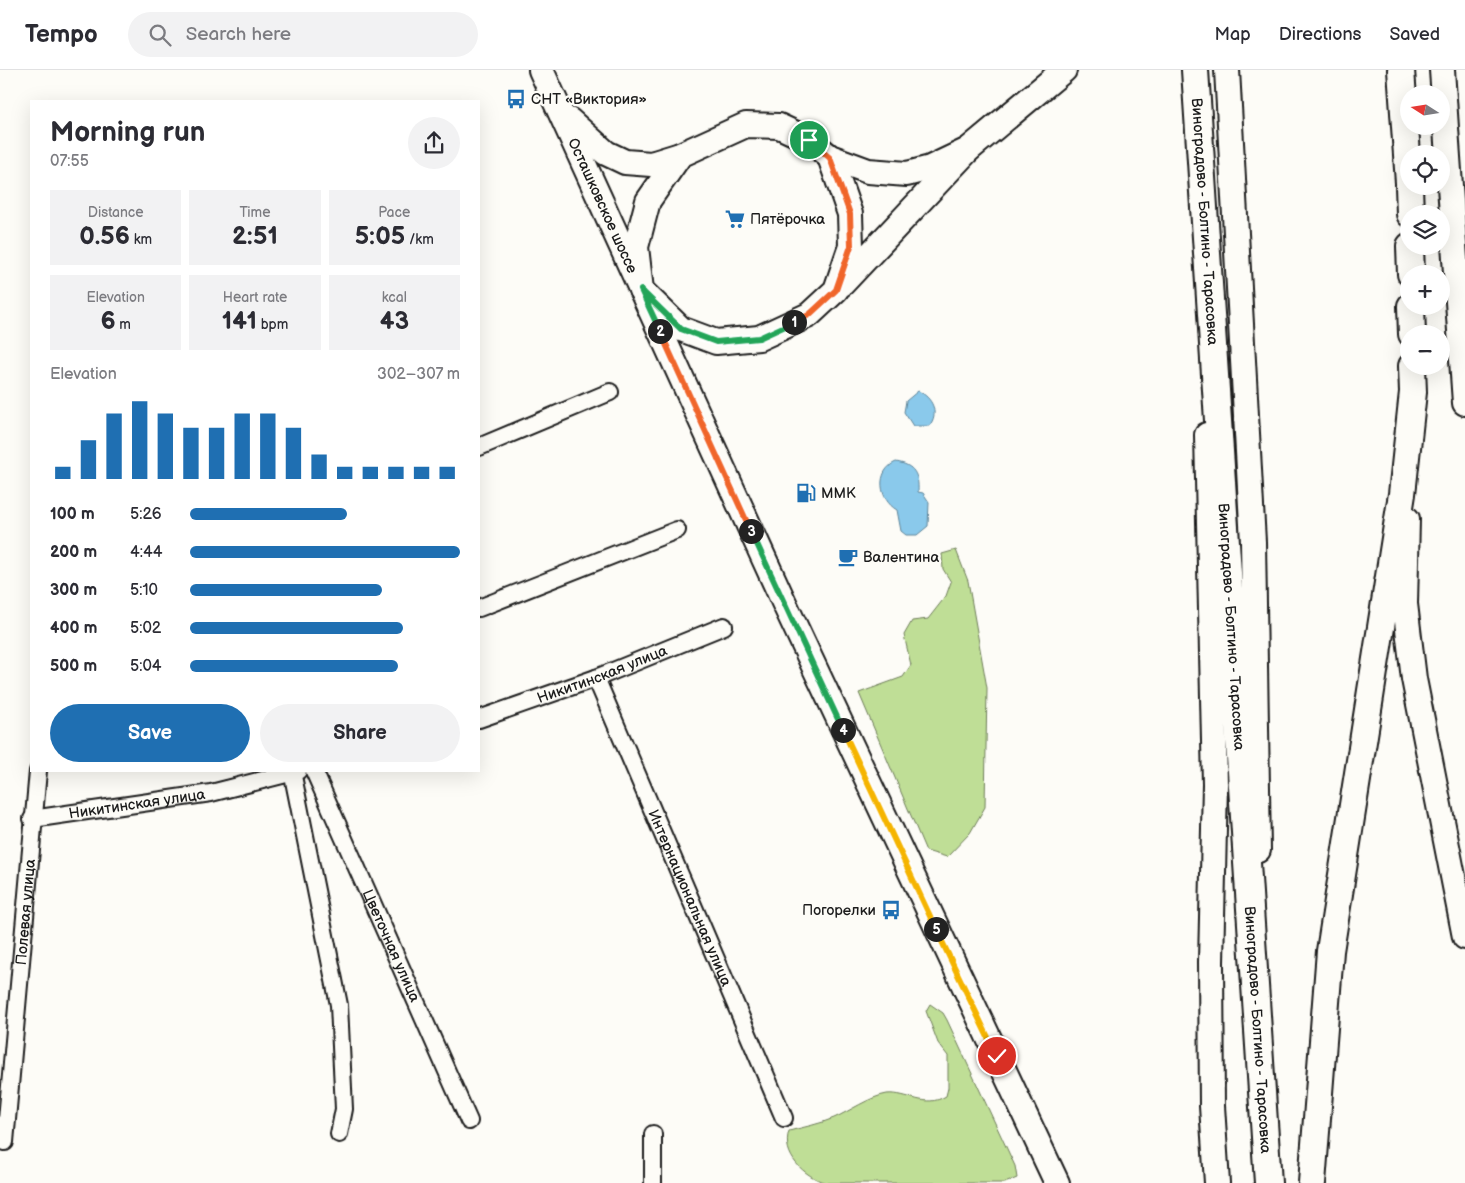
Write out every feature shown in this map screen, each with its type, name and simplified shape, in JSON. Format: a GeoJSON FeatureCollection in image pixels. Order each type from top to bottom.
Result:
{"type":"FeatureCollection","features":[{"type":"Feature","properties":{"kind":"main road","name":"Осташковское шоссе"},"geometry":{"type":"LineString","coordinates":[[541,70],[919,893],[1057,1183]]}},
{"type":"Feature","properties":{"kind":"main road"},"geometry":{"type":"LineString","coordinates":[[680,155],[648,201],[636,247],[641,290],[681,329],[716,342],[759,338],[809,315],[836,290],[968,150],[1064,70]]}},
{"type":"Feature","properties":{"kind":"main road","name":"Виноградово - Болтино - Тарасовка"},"geometry":{"type":"LineString","coordinates":[[1195,70],[1268,1183]]}},
{"type":"Feature","properties":{"kind":"main road"},"geometry":{"type":"LineString","coordinates":[[1227,70],[1253,542],[1261,1090]]}},
{"type":"Feature","properties":{"kind":"main road"},"geometry":{"type":"LineString","coordinates":[[1401,70],[1406,145]]}},
{"type":"Feature","properties":{"kind":"main road"},"geometry":{"type":"LineString","coordinates":[[1442,70],[1465,403]]}},
{"type":"Feature","properties":{"kind":"main road"},"geometry":{"type":"LineString","coordinates":[[1197,98],[1214,774],[1211,972],[1212,1106],[1217,1183]]}},
{"type":"Feature","properties":{"kind":"main road"},"geometry":{"type":"LineString","coordinates":[[562,114],[606,153],[625,162],[651,164],[680,155],[746,125],[779,126],[809,140],[830,158],[868,171],[907,174],[930,168],[968,150]]}},
{"type":"Feature","properties":{"kind":"main road"},"geometry":{"type":"LineString","coordinates":[[830,158],[850,214],[851,246],[836,290]]}},
{"type":"Feature","properties":{"kind":"main road"},"geometry":{"type":"LineString","coordinates":[[1412,375],[1405,604],[1414,679],[1465,937]]}},
{"type":"Feature","properties":{"kind":"main road"},"geometry":{"type":"LineString","coordinates":[[1312,1183],[1330,951],[1402,494],[1413,392]]}},
{"type":"Feature","properties":{"kind":"street"},"geometry":{"type":"LineString","coordinates":[[480,447],[610,392]]}},
{"type":"Feature","properties":{"kind":"street"},"geometry":{"type":"LineString","coordinates":[[480,608],[677,530]]}},
{"type":"Feature","properties":{"kind":"street","name":"Никитинская улица"},"geometry":{"type":"LineString","coordinates":[[480,719],[596,678],[724,626]]}},
{"type":"Feature","properties":{"kind":"street","name":"Интернациональная улица"},"geometry":{"type":"LineString","coordinates":[[596,678],[784,1118]]}},
{"type":"Feature","properties":{"kind":"street","name":"Полевая улица"},"geometry":{"type":"LineString","coordinates":[[5,1142],[32,819],[38,772]]}},
{"type":"Feature","properties":{"kind":"street"},"geometry":{"type":"LineString","coordinates":[[294,772],[339,1005],[344,1109],[339,1134]]}},
{"type":"Feature","properties":{"kind":"street","name":"Никитинская улица"},"geometry":{"type":"LineString","coordinates":[[32,819],[211,793],[294,772]]}},
{"type":"Feature","properties":{"kind":"street","name":"Цветочная улица"},"geometry":{"type":"LineString","coordinates":[[314,772],[469,1121]]}},
{"type":"Feature","properties":{"kind":"street"},"geometry":{"type":"LineString","coordinates":[[653,1134],[653,1183]]}},
{"type":"Feature","properties":{"kind":"green space"},"geometry":{"type":"Polygon","coordinates":[[[956,550],[968,581],[987,688],[985,807],[970,833],[947,857],[926,851],[859,693],[903,677],[911,665],[904,635],[912,621],[928,619],[946,596],[951,582],[943,569],[942,554],[956,550]]]}},
{"type":"Feature","properties":{"kind":"green space"},"geometry":{"type":"Polygon","coordinates":[[[930,1004],[943,1013],[947,1020],[1015,1166],[1017,1178],[1005,1183],[826,1183],[803,1170],[791,1156],[788,1148],[789,1131],[829,1120],[867,1101],[887,1094],[902,1095],[924,1101],[938,1100],[946,1096],[948,1088],[948,1056],[938,1043],[926,1011],[930,1004]]]}},
{"type":"Feature","properties":{"kind":"water"},"geometry":{"type":"Polygon","coordinates":[[[918,391],[931,401],[933,406],[934,416],[929,426],[913,426],[904,412],[906,401],[918,391]]]}},
{"type":"Feature","properties":{"kind":"water"},"geometry":{"type":"Polygon","coordinates":[[[896,462],[907,465],[914,471],[918,480],[918,492],[923,493],[929,502],[928,526],[917,535],[906,535],[901,531],[897,510],[886,500],[883,493],[882,479],[889,466],[896,462]]]}},
{"type":"Feature","properties":{"kind":"place","name":"СНТ «Виктория»"},"geometry":{"type":"Point","coordinates":[516,99]}},
{"type":"Feature","properties":{"kind":"place","name":"Пятёрочка"},"geometry":{"type":"Point","coordinates":[735,219]}},
{"type":"Feature","properties":{"kind":"place","name":"ММК"},"geometry":{"type":"Point","coordinates":[806,493]}},
{"type":"Feature","properties":{"kind":"place","name":"Валентина"},"geometry":{"type":"Point","coordinates":[848,557]}},
{"type":"Feature","properties":{"kind":"place","name":"Погорелки"},"geometry":{"type":"Point","coordinates":[891,910]}},
{"type":"Feature","properties":{"kind":"route"},"geometry":{"type":"LineString","coordinates":[[809,140],[830,158],[850,214],[851,246],[836,290],[809,315],[759,338],[716,342],[681,329],[641,290],[787,609],[997,1056]]}}]}
